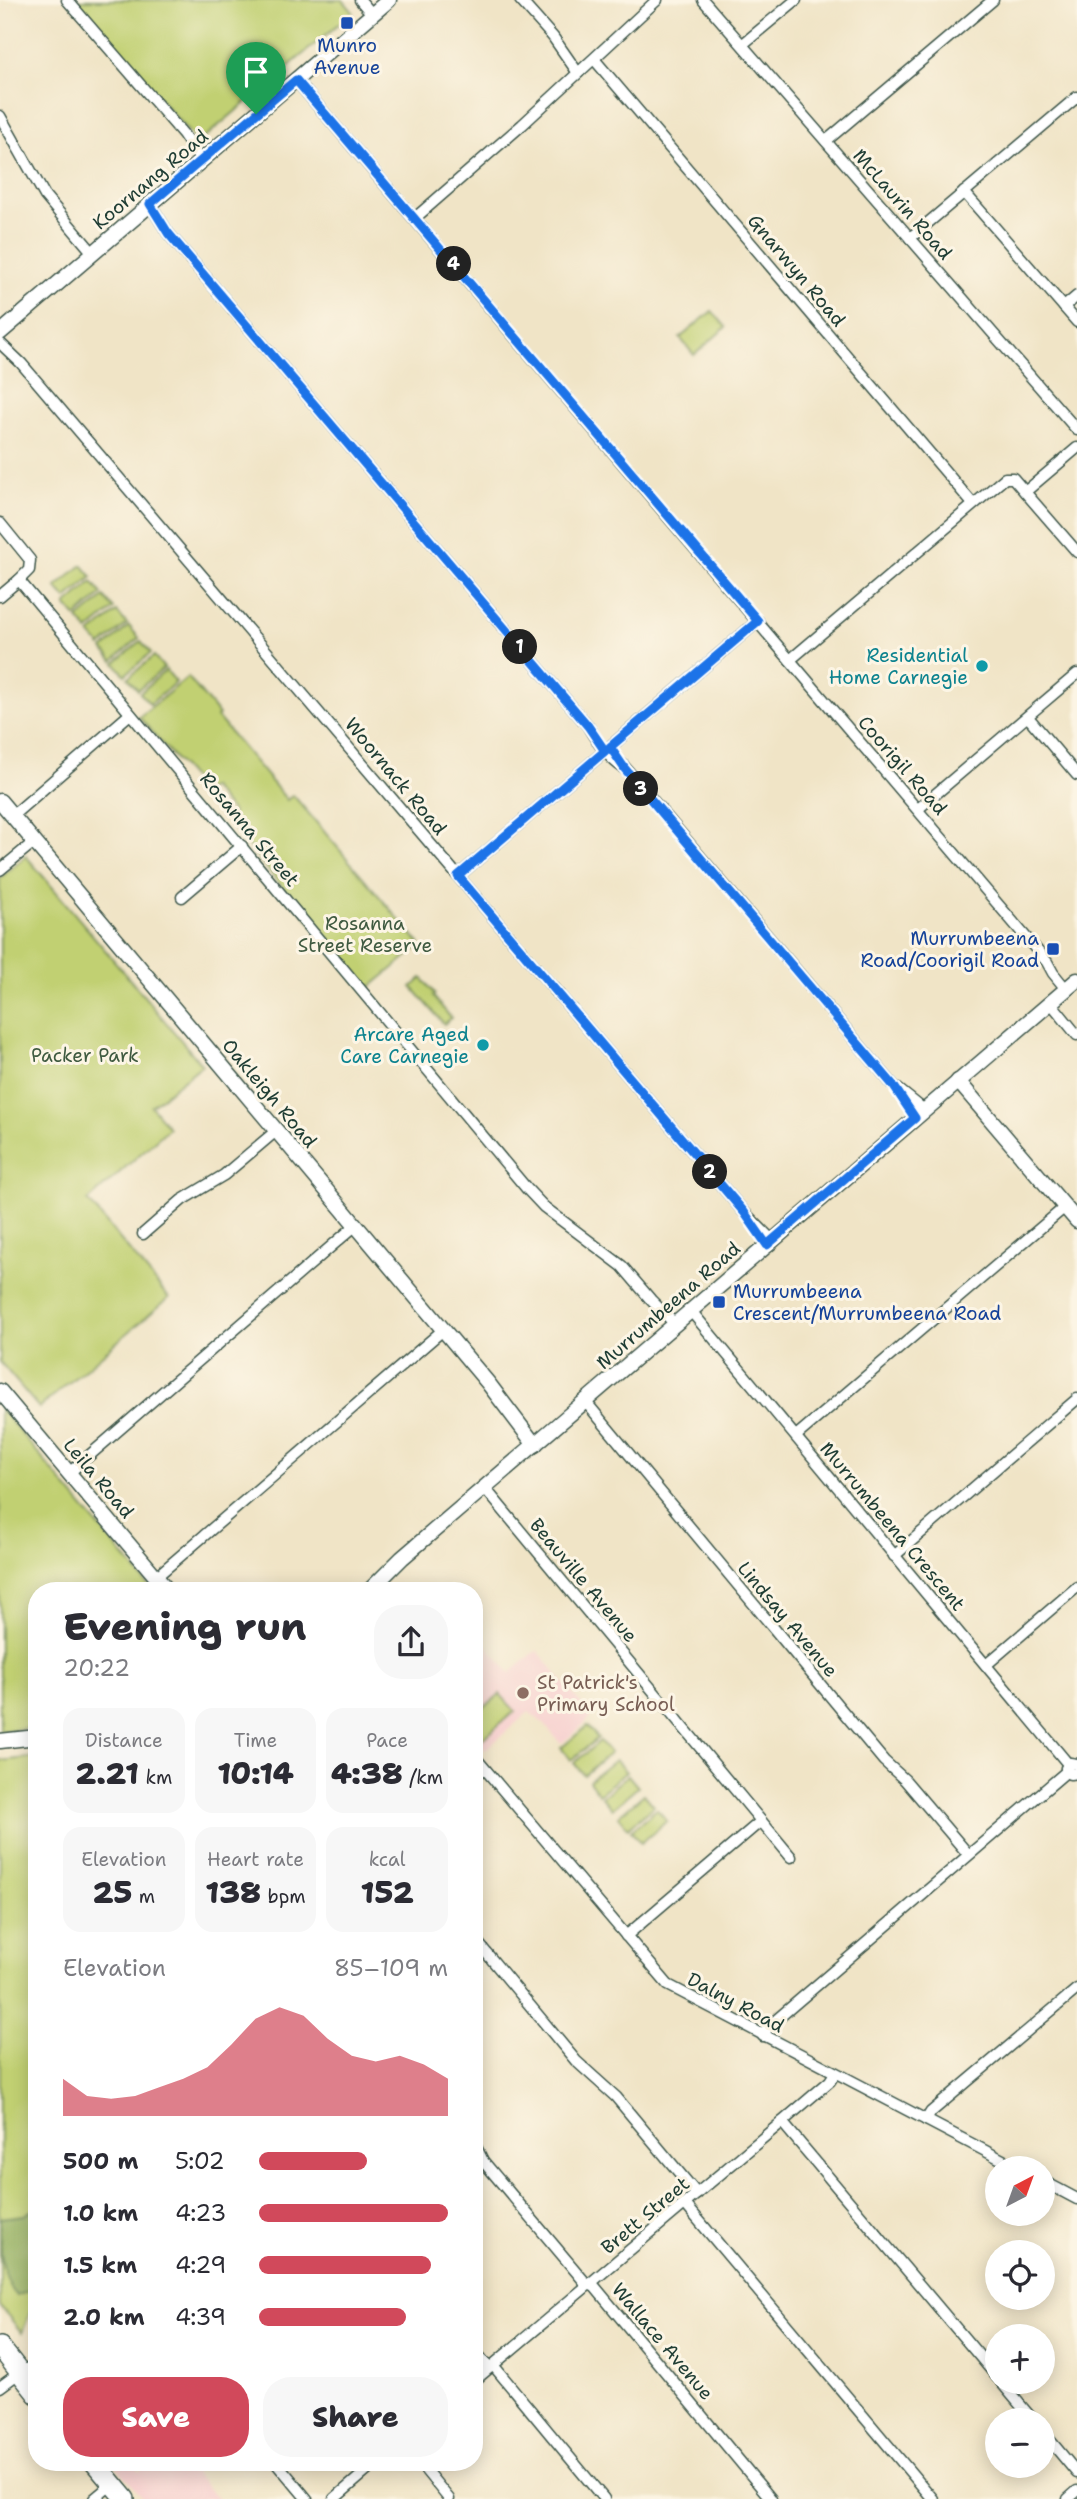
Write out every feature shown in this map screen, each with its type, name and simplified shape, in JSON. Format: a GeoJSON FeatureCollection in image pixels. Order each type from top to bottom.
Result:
{"type":"FeatureCollection","features":[{"type":"Feature","properties":{"kind":"highway"},"geometry":{"type":"LineString","coordinates":[[1,2351],[28,2384]]}},
{"type":"Feature","properties":{"kind":"highway"},"geometry":{"type":"LineString","coordinates":[[101,2471],[125,2499]]}},
{"type":"Feature","properties":{"kind":"street"},"geometry":{"type":"LineString","coordinates":[[67,0],[205,158]]}},
{"type":"Feature","properties":{"kind":"street"},"geometry":{"type":"LineString","coordinates":[[360,0],[372,14]]}},
{"type":"Feature","properties":{"kind":"street","name":"Koornang Road"},"geometry":{"type":"LineString","coordinates":[[0,333],[389,0]]}},
{"type":"Feature","properties":{"kind":"street","name":"Gnarwyn Road"},"geometry":{"type":"LineString","coordinates":[[520,0],[553,37],[586,66],[973,504]]}},
{"type":"Feature","properties":{"kind":"street"},"geometry":{"type":"LineString","coordinates":[[415,218],[523,125],[657,0]]}},
{"type":"Feature","properties":{"kind":"street","name":"McLaurin Road"},"geometry":{"type":"LineString","coordinates":[[703,0],[1077,430]]}},
{"type":"Feature","properties":{"kind":"street"},"geometry":{"type":"LineString","coordinates":[[743,44],[796,0]]}},
{"type":"Feature","properties":{"kind":"street"},"geometry":{"type":"LineString","coordinates":[[826,141],[993,0]]}},
{"type":"Feature","properties":{"kind":"street","name":"Coorigil Road"},"geometry":{"type":"LineString","coordinates":[[296,80],[1047,962],[1058,969],[1072,985]]}},
{"type":"Feature","properties":{"kind":"street"},"geometry":{"type":"LineString","coordinates":[[910,238],[1077,97]]}},
{"type":"Feature","properties":{"kind":"street"},"geometry":{"type":"LineString","coordinates":[[0,116],[45,196],[93,253]]}},
{"type":"Feature","properties":{"kind":"street"},"geometry":{"type":"LineString","coordinates":[[964,192],[1077,322]]}},
{"type":"Feature","properties":{"kind":"street"},"geometry":{"type":"LineString","coordinates":[[147,208],[588,726],[616,764],[625,769],[920,1114]]}},
{"type":"Feature","properties":{"kind":"street"},"geometry":{"type":"LineString","coordinates":[[1064,307],[1077,296]]}},
{"type":"Feature","properties":{"kind":"street","name":"Woornack Road"},"geometry":{"type":"LineString","coordinates":[[0,333],[21,363],[770,1243]]}},
{"type":"Feature","properties":{"kind":"street","name":"Woornack Road"},"geometry":{"type":"LineString","coordinates":[[0,343],[21,363]]}},
{"type":"Feature","properties":{"kind":"street"},"geometry":{"type":"LineString","coordinates":[[1026,492],[1077,448]]}},
{"type":"Feature","properties":{"kind":"street"},"geometry":{"type":"LineString","coordinates":[[790,660],[973,504],[1009,477],[1026,492],[1077,552]]}},
{"type":"Feature","properties":{"kind":"street"},"geometry":{"type":"LineString","coordinates":[[0,523],[30,562],[29,570],[0,597]]}},
{"type":"Feature","properties":{"kind":"street","name":"Rosanna Street"},"geometry":{"type":"LineString","coordinates":[[19,580],[537,1200],[616,1260],[651,1300],[656,1311],[672,1326]]}},
{"type":"Feature","properties":{"kind":"street"},"geometry":{"type":"LineString","coordinates":[[458,876],[758,621]]}},
{"type":"Feature","properties":{"kind":"street"},"geometry":{"type":"LineString","coordinates":[[918,809],[1077,674]]}},
{"type":"Feature","properties":{"kind":"street"},"geometry":{"type":"LineString","coordinates":[[12,816],[131,714]]}},
{"type":"Feature","properties":{"kind":"street"},"geometry":{"type":"LineString","coordinates":[[1028,717],[1077,775]]}},
{"type":"Feature","properties":{"kind":"street","name":"Oakleigh Road"},"geometry":{"type":"LineString","coordinates":[[0,801],[538,1442]]}},
{"type":"Feature","properties":{"kind":"street"},"geometry":{"type":"LineString","coordinates":[[0,870],[34,842]]}},
{"type":"Feature","properties":{"kind":"street"},"geometry":{"type":"LineString","coordinates":[[182,897],[242,846]]}},
{"type":"Feature","properties":{"kind":"street","name":"Murrumbeena Road"},"geometry":{"type":"LineString","coordinates":[[374,1582],[1072,985]]}},
{"type":"Feature","properties":{"kind":"street"},"geometry":{"type":"LineString","coordinates":[[1051,1003],[1077,1035]]}},
{"type":"Feature","properties":{"kind":"street"},"geometry":{"type":"LineString","coordinates":[[958,1081],[1077,1221]]}},
{"type":"Feature","properties":{"kind":"street"},"geometry":{"type":"LineString","coordinates":[[144,1234],[182,1200],[224,1175],[276,1131]]}},
{"type":"Feature","properties":{"kind":"street"},"geometry":{"type":"LineString","coordinates":[[796,1436],[1065,1207]]}},
{"type":"Feature","properties":{"kind":"street"},"geometry":{"type":"LineString","coordinates":[[69,1473],[356,1226]]}},
{"type":"Feature","properties":{"kind":"street","name":"Murrumbeena Crescent"},"geometry":{"type":"LineString","coordinates":[[691,1311],[1074,1770]]}},
{"type":"Feature","properties":{"kind":"street"},"geometry":{"type":"LineString","coordinates":[[156,1577],[443,1330]]}},
{"type":"Feature","properties":{"kind":"street","name":"Leila Road"},"geometry":{"type":"LineString","coordinates":[[0,1392],[160,1582]]}},
{"type":"Feature","properties":{"kind":"street"},"geometry":{"type":"LineString","coordinates":[[894,1556],[1077,1399]]}},
{"type":"Feature","properties":{"kind":"street","name":"Lindsay Avenue"},"geometry":{"type":"LineString","coordinates":[[585,1401],[884,1761],[905,1780],[968,1854]]}},
{"type":"Feature","properties":{"kind":"street","name":"Beauville Avenue"},"geometry":{"type":"LineString","coordinates":[[484,1488],[791,1857]]}},
{"type":"Feature","properties":{"kind":"street","name":"Murrumbeena Road"},"geometry":{"type":"LineString","coordinates":[[377,1582],[380,1578]]}},
{"type":"Feature","properties":{"kind":"street"},"geometry":{"type":"LineString","coordinates":[[986,1665],[1077,1587]]}},
{"type":"Feature","properties":{"kind":"street"},"geometry":{"type":"LineString","coordinates":[[0,1741],[28,1738]]}},
{"type":"Feature","properties":{"kind":"street"},"geometry":{"type":"LineString","coordinates":[[0,1751],[28,1748]]}},
{"type":"Feature","properties":{"kind":"street","name":"Dalny Road"},"geometry":{"type":"LineString","coordinates":[[483,1767],[667,1985],[995,2156]]}},
{"type":"Feature","properties":{"kind":"street"},"geometry":{"type":"LineString","coordinates":[[763,2036],[768,2027],[968,1854],[1074,1770]]}},
{"type":"Feature","properties":{"kind":"street"},"geometry":{"type":"LineString","coordinates":[[626,1936],[761,1821]]}},
{"type":"Feature","properties":{"kind":"street"},"geometry":{"type":"LineString","coordinates":[[483,1949],[576,2061],[616,2097],[697,2194]]}},
{"type":"Feature","properties":{"kind":"street"},"geometry":{"type":"LineString","coordinates":[[926,2120],[931,2112],[1077,1989]]}},
{"type":"Feature","properties":{"kind":"street","name":"Brett Street"},"geometry":{"type":"LineString","coordinates":[[483,2374],[782,2122],[830,2081],[835,2073]]}},
{"type":"Feature","properties":{"kind":"street"},"geometry":{"type":"LineString","coordinates":[[782,2122],[985,2363]]}},
{"type":"Feature","properties":{"kind":"street","name":"Wallace Avenue"},"geometry":{"type":"LineString","coordinates":[[483,2161],[584,2281],[597,2290],[771,2499]]}},
{"type":"Feature","properties":{"kind":"street"},"geometry":{"type":"LineString","coordinates":[[1055,2187],[1076,2196]]}},
{"type":"Feature","properties":{"kind":"street"},"geometry":{"type":"LineString","coordinates":[[685,2204],[933,2499]]}},
{"type":"Feature","properties":{"kind":"street"},"geometry":{"type":"LineString","coordinates":[[483,2359],[604,2499]]}},
{"type":"Feature","properties":{"kind":"street"},"geometry":{"type":"LineString","coordinates":[[0,2387],[19,2373],[28,2372]]}},
{"type":"Feature","properties":{"kind":"street"},"geometry":{"type":"LineString","coordinates":[[1011,2394],[1023,2408]]}},
{"type":"Feature","properties":{"kind":"street"},"geometry":{"type":"LineString","coordinates":[[1055,2446],[1077,2473]]}},
{"type":"Feature","properties":{"kind":"street"},"geometry":{"type":"LineString","coordinates":[[284,2471],[307,2499]]}},
{"type":"Feature","properties":{"kind":"street"},"geometry":{"type":"LineString","coordinates":[[334,2499],[367,2471]]}},
{"type":"Feature","properties":{"kind":"street"},"geometry":{"type":"LineString","coordinates":[[426,2471],[449,2499]]}},
{"type":"Feature","properties":{"kind":"street"},"geometry":{"type":"LineString","coordinates":[[94,2499],[112,2484]]}},
{"type":"Feature","properties":{"kind":"street"},"geometry":{"type":"LineString","coordinates":[[1068,2499],[1077,2491]]}},
{"type":"Feature","properties":{"kind":"shaded area","name":"St Patrick's Primary School"},"geometry":{"type":"Polygon","coordinates":[[[483,1641],[510,1673],[537,1650],[592,1717],[561,1744],[544,1724],[529,1712],[485,1750],[483,1641]]]}},
{"type":"Feature","properties":{"kind":"shaded area"},"geometry":{"type":"Polygon","coordinates":[[[121,2471],[192,2471],[218,2499],[144,2499],[121,2471]]]}},
{"type":"Feature","properties":{"kind":"green space"},"geometry":{"type":"Polygon","coordinates":[[[74,0],[343,0],[353,12],[198,143],[74,0]]]}},
{"type":"Feature","properties":{"kind":"green space"},"geometry":{"type":"Polygon","coordinates":[[[712,311],[726,327],[694,355],[680,338],[712,311]]]}},
{"type":"Feature","properties":{"kind":"green space"},"geometry":{"type":"Polygon","coordinates":[[[82,565],[92,577],[66,599],[56,587],[82,565]]]}},
{"type":"Feature","properties":{"kind":"green space"},"geometry":{"type":"Polygon","coordinates":[[[92,582],[102,594],[76,617],[66,605],[92,582]]]}},
{"type":"Feature","properties":{"kind":"green space"},"geometry":{"type":"Polygon","coordinates":[[[104,597],[114,609],[88,631],[78,619],[104,597]]]}},
{"type":"Feature","properties":{"kind":"green space"},"geometry":{"type":"Polygon","coordinates":[[[117,612],[127,624],[101,646],[90,634],[117,612]]]}},
{"type":"Feature","properties":{"kind":"green space"},"geometry":{"type":"Polygon","coordinates":[[[129,626],[139,638],[113,661],[103,649],[129,626]]]}},
{"type":"Feature","properties":{"kind":"green space"},"geometry":{"type":"Polygon","coordinates":[[[141,641],[151,653],[125,675],[115,663],[141,641]]]}},
{"type":"Feature","properties":{"kind":"green space"},"geometry":{"type":"Polygon","coordinates":[[[154,656],[164,668],[138,690],[128,678],[154,656]]]}},
{"type":"Feature","properties":{"kind":"green space"},"geometry":{"type":"Polygon","coordinates":[[[166,670],[176,682],[150,704],[140,693],[166,670]]]}},
{"type":"Feature","properties":{"kind":"green space","name":"Rosanna Street Reserve"},"geometry":{"type":"Polygon","coordinates":[[[188,677],[219,715],[217,717],[287,800],[293,795],[419,943],[420,946],[367,990],[227,820],[233,813],[211,787],[204,792],[139,717],[188,677]]]}},
{"type":"Feature","properties":{"kind":"green space","name":"Packer Park"},"geometry":{"type":"Polygon","coordinates":[[[26,856],[202,1065],[151,1106],[169,1128],[88,1201],[169,1298],[39,1408],[0,1362],[0,878],[26,856]]]}},
{"type":"Feature","properties":{"kind":"green space"},"geometry":{"type":"Polygon","coordinates":[[[422,978],[451,1018],[444,1024],[412,987],[422,978]]]}},
{"type":"Feature","properties":{"kind":"green space"},"geometry":{"type":"Polygon","coordinates":[[[0,1408],[145,1582],[28,1582],[28,1728],[0,1731],[0,1567],[4,1548],[0,1529],[0,1408]]]}},
{"type":"Feature","properties":{"kind":"green space"},"geometry":{"type":"Polygon","coordinates":[[[500,1694],[515,1711],[483,1738],[483,1708],[500,1694]]]}},
{"type":"Feature","properties":{"kind":"green space"},"geometry":{"type":"Polygon","coordinates":[[[587,1726],[598,1738],[571,1760],[561,1748],[587,1726]]]}},
{"type":"Feature","properties":{"kind":"green space"},"geometry":{"type":"Polygon","coordinates":[[[600,1741],[610,1753],[584,1775],[574,1763],[600,1741]]]}},
{"type":"Feature","properties":{"kind":"green space"},"geometry":{"type":"Polygon","coordinates":[[[28,1758],[28,2318],[22,2333],[0,2306],[0,1761],[28,1758]]]}},
{"type":"Feature","properties":{"kind":"green space"},"geometry":{"type":"Polygon","coordinates":[[[615,1760],[626,1772],[599,1794],[589,1781],[615,1760]]]}},
{"type":"Feature","properties":{"kind":"green space"},"geometry":{"type":"Polygon","coordinates":[[[628,1775],[638,1787],[612,1809],[602,1797],[628,1775]]]}},
{"type":"Feature","properties":{"kind":"green space"},"geometry":{"type":"Polygon","coordinates":[[[644,1794],[654,1806],[628,1828],[618,1816],[644,1794]]]}},
{"type":"Feature","properties":{"kind":"green space"},"geometry":{"type":"Polygon","coordinates":[[[657,1809],[667,1821],[641,1843],[631,1831],[657,1809]]]}},
{"type":"Feature","properties":{"kind":"green space"},"geometry":{"type":"Polygon","coordinates":[[[28,2213],[28,2291],[17,2296],[4,2271],[0,2218],[28,2213]]]}},
{"type":"Feature","properties":{"kind":"place","name":"Munro Avenue"},"geometry":{"type":"Point","coordinates":[347,23]}},
{"type":"Feature","properties":{"kind":"place","name":"Residential Home Carnegie"},"geometry":{"type":"Point","coordinates":[982,666]}},
{"type":"Feature","properties":{"kind":"place","name":"Murrumbeena Road/Coorigil Road"},"geometry":{"type":"Point","coordinates":[1053,949]}},
{"type":"Feature","properties":{"kind":"place","name":"Arcare Aged Care Carnegie"},"geometry":{"type":"Point","coordinates":[483,1045]}},
{"type":"Feature","properties":{"kind":"place","name":"Murrumbeena Crescent/Murrumbeena Road"},"geometry":{"type":"Point","coordinates":[719,1302]}},
{"type":"Feature","properties":{"kind":"place","name":"St Patrick's Primary School"},"geometry":{"type":"Point","coordinates":[523,1693]}},
{"type":"Feature","properties":{"kind":"route"},"geometry":{"type":"LineString","coordinates":[[296,80],[758,621],[610,747],[625,769],[893,1085],[915,1118],[767,1245],[744,1212],[458,876],[605,751],[588,726],[168,233],[150,204],[256,114],[296,80]]}}]}
